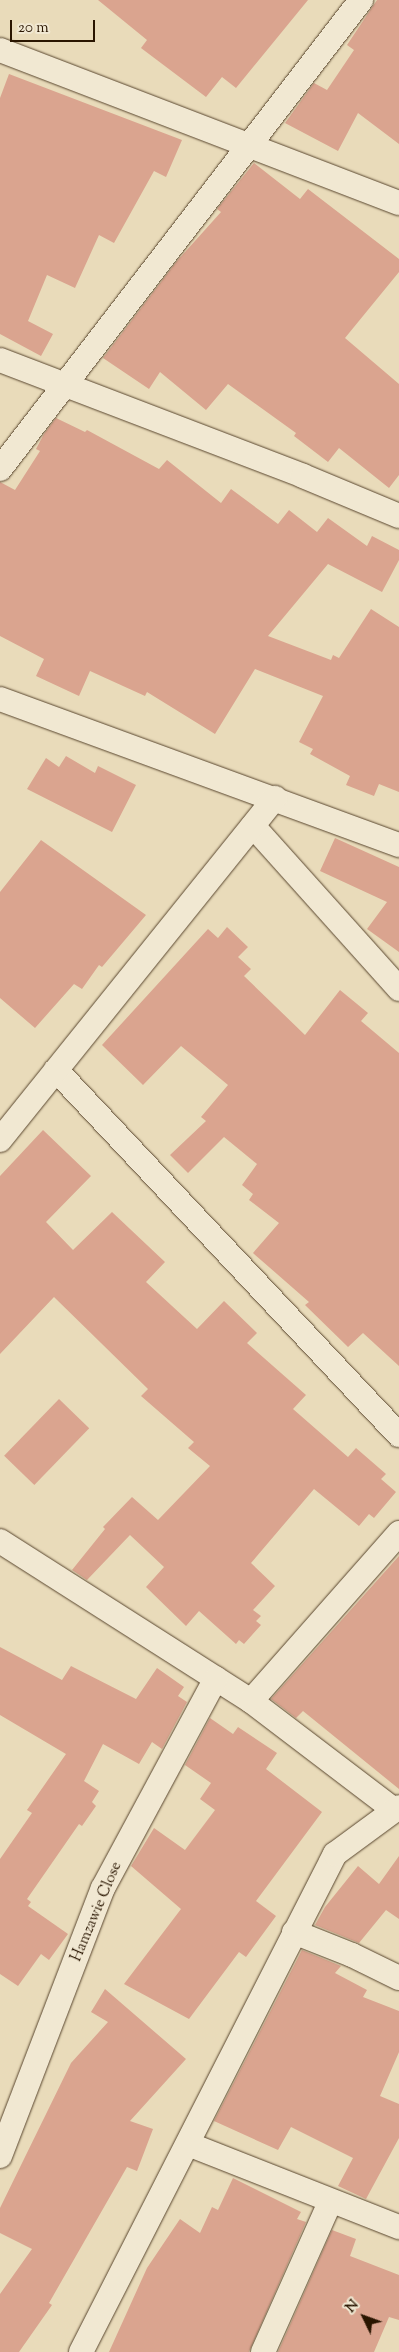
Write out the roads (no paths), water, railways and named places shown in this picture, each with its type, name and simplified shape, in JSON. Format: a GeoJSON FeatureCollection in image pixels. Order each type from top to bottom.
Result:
{"type":"FeatureCollection","features":[{"type":"Feature","properties":{"kind":"street"},"geometry":{"type":"LineString","coordinates":[[0,469],[361,0]]}},
{"type":"Feature","properties":{"kind":"street"},"geometry":{"type":"LineString","coordinates":[[0,50],[399,204]]}},
{"type":"Feature","properties":{"kind":"street"},"geometry":{"type":"LineString","coordinates":[[0,360],[399,516]]}},
{"type":"Feature","properties":{"kind":"street"},"geometry":{"type":"LineString","coordinates":[[0,698],[399,844]]}},
{"type":"Feature","properties":{"kind":"street"},"geometry":{"type":"LineString","coordinates":[[0,1140],[275,798]]}},
{"type":"Feature","properties":{"kind":"street"},"geometry":{"type":"LineString","coordinates":[[253,826],[399,989]]}},
{"type":"Feature","properties":{"kind":"street"},"geometry":{"type":"LineString","coordinates":[[56,1070],[399,1435]]}},
{"type":"Feature","properties":{"kind":"street"},"geometry":{"type":"LineString","coordinates":[[251,1701],[399,1533]]}},
{"type":"Feature","properties":{"kind":"street"},"geometry":{"type":"LineString","coordinates":[[0,1541],[251,1701],[396,1809],[335,1854],[81,2352]]}},
{"type":"Feature","properties":{"kind":"street","name":"Hamzawie Close"},"geometry":{"type":"LineString","coordinates":[[0,2156],[103,1888],[216,1678]]}},
{"type":"Feature","properties":{"kind":"street"},"geometry":{"type":"LineString","coordinates":[[294,1932],[352,1955],[399,1978]]}},
{"type":"Feature","properties":{"kind":"street"},"geometry":{"type":"LineString","coordinates":[[188,2144],[330,2202],[399,2227]]}},
{"type":"Feature","properties":{"kind":"street"},"geometry":{"type":"LineString","coordinates":[[263,2352],[330,2202]]}}]}
